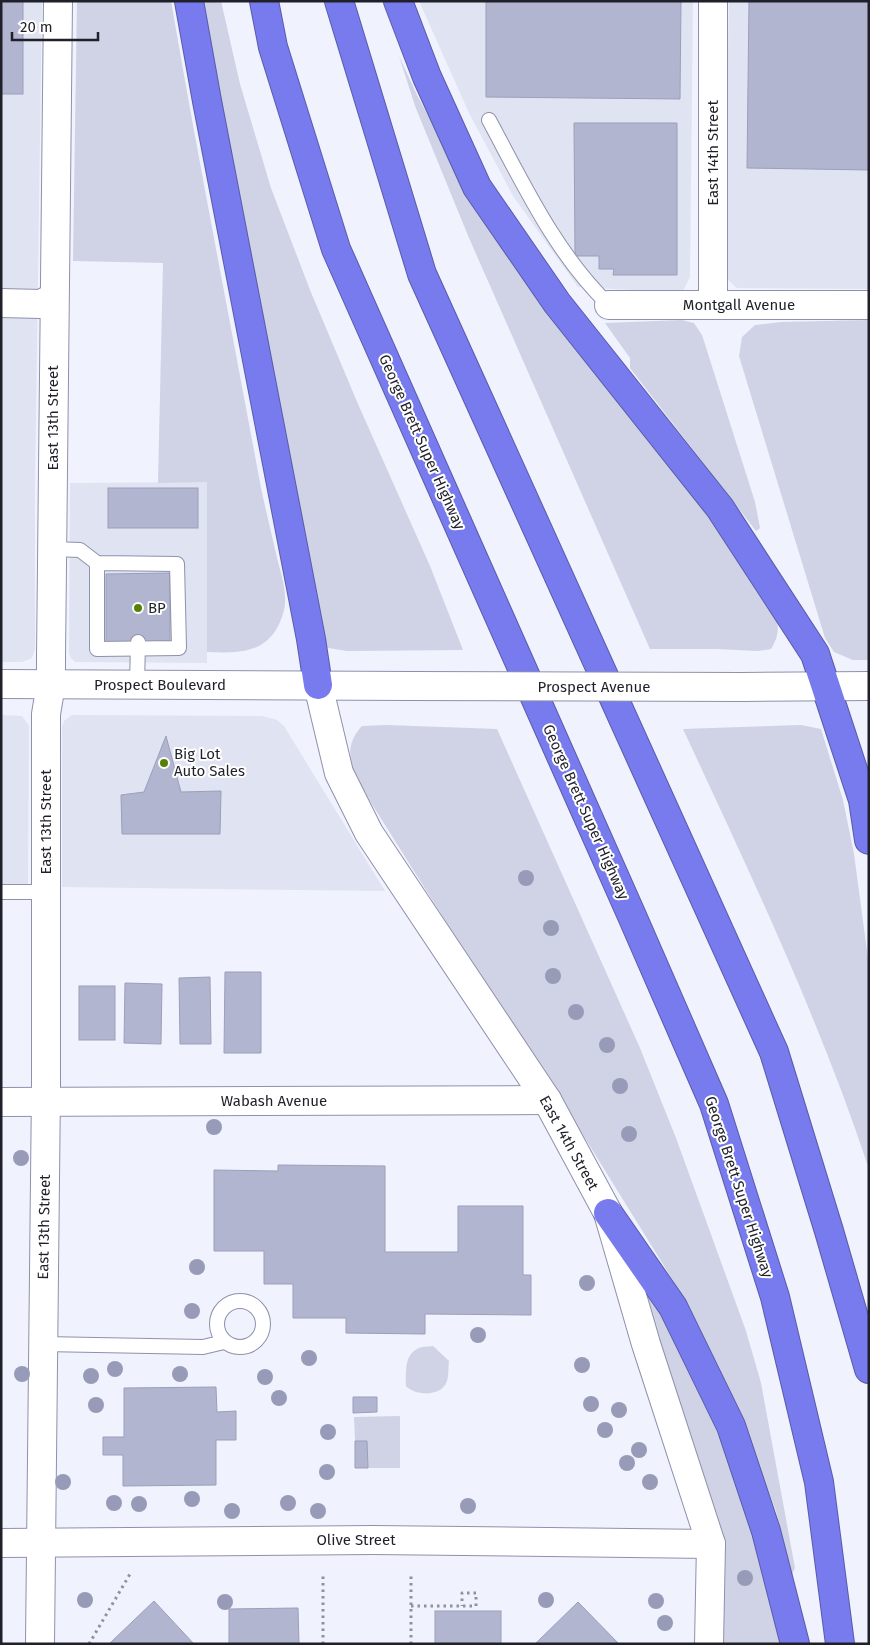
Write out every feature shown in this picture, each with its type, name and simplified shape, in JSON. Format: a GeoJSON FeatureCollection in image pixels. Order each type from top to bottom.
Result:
{"type":"FeatureCollection","features":[{"type":"Feature","properties":{"kind":"highway"},"geometry":{"type":"LineString","coordinates":[[190,1],[207,101],[311,639],[318,685]]}},
{"type":"Feature","properties":{"kind":"highway","name":"George Brett Super Highway"},"geometry":{"type":"LineString","coordinates":[[264,1],[273,47],[336,250],[714,1104],[775,1297],[819,1482],[840,1644]]}},
{"type":"Feature","properties":{"kind":"highway"},"geometry":{"type":"LineString","coordinates":[[339,1],[422,274],[774,1052],[830,1231],[869,1369]]}},
{"type":"Feature","properties":{"kind":"highway"},"geometry":{"type":"LineString","coordinates":[[398,1],[426,77],[476,188],[557,303],[720,508],[815,654],[863,800],[869,840]]}},
{"type":"Feature","properties":{"kind":"highway"},"geometry":{"type":"LineString","coordinates":[[863,800],[865,778],[869,764]]}},
{"type":"Feature","properties":{"kind":"highway"},"geometry":{"type":"LineString","coordinates":[[608,1213],[673,1307],[731,1426],[766,1531],[795,1644]]}},
{"type":"Feature","properties":{"kind":"street","name":"East 13th Street"},"geometry":{"type":"LineString","coordinates":[[40,1644],[46,1102],[46,714],[51,684],[58,1]]}},
{"type":"Feature","properties":{"kind":"street","name":"East 14th Street"},"geometry":{"type":"LineString","coordinates":[[713,1],[713,304]]}},
{"type":"Feature","properties":{"kind":"street"},"geometry":{"type":"LineString","coordinates":[[1,304],[41,304],[54,297]]}},
{"type":"Feature","properties":{"kind":"street","name":"Montgall Avenue"},"geometry":{"type":"LineString","coordinates":[[609,305],[869,305]]}},
{"type":"Feature","properties":{"kind":"street","name":"Prospect Boulevard"},"geometry":{"type":"LineString","coordinates":[[1,684],[138,686],[318,685]]}},
{"type":"Feature","properties":{"kind":"street","name":"Prospect Avenue"},"geometry":{"type":"LineString","coordinates":[[318,685],[869,686]]}},
{"type":"Feature","properties":{"kind":"street","name":"East 14th Street"},"geometry":{"type":"LineString","coordinates":[[318,685],[338,773],[369,833],[547,1100],[608,1213],[646,1344],[711,1544],[709,1644]]}},
{"type":"Feature","properties":{"kind":"street","name":"Wabash Avenue"},"geometry":{"type":"LineString","coordinates":[[1,1102],[547,1100]]}},
{"type":"Feature","properties":{"kind":"street","name":"Olive Street"},"geometry":{"type":"LineString","coordinates":[[1,1543],[373,1540],[711,1544]]}},
{"type":"Feature","properties":{"kind":"lane"},"geometry":{"type":"LineString","coordinates":[[489,120],[546,226],[590,287],[609,305]]}},
{"type":"Feature","properties":{"kind":"lane"},"geometry":{"type":"LineString","coordinates":[[53,549],[80,550],[97,563],[138,568],[177,564],[178,648],[138,646],[97,649],[97,563]]}},
{"type":"Feature","properties":{"kind":"lane"},"geometry":{"type":"LineString","coordinates":[[138,646],[138,686]]}},
{"type":"Feature","properties":{"kind":"lane"},"geometry":{"type":"LineString","coordinates":[[1,892],[46,892]]}},
{"type":"Feature","properties":{"kind":"lane"},"geometry":{"type":"LineString","coordinates":[[43,1344],[203,1347],[224,1342]]}},
{"type":"Feature","properties":{"kind":"path"},"geometry":{"type":"LineString","coordinates":[[89,1644],[130,1574]]}},
{"type":"Feature","properties":{"kind":"path"},"geometry":{"type":"LineString","coordinates":[[323,1575],[323,1644]]}},
{"type":"Feature","properties":{"kind":"path"},"geometry":{"type":"LineString","coordinates":[[411,1576],[411,1644]]}},
{"type":"Feature","properties":{"kind":"path"},"geometry":{"type":"LineString","coordinates":[[411,1606],[462,1606],[476,1606],[476,1593],[462,1593],[462,1606]]}},
{"type":"Feature","properties":{"kind":"shaded area"},"geometry":{"type":"Polygon","coordinates":[[[1,1],[42,1],[35,487],[35,649],[32,658],[22,662],[1,662],[1,1]]]}},
{"type":"Feature","properties":{"kind":"shaded area"},"geometry":{"type":"Polygon","coordinates":[[[77,1],[171,1],[261,488],[285,591],[284,610],[273,635],[256,648],[245,651],[207,652],[207,482],[158,483],[163,263],[73,261],[77,1]]]}},
{"type":"Feature","properties":{"kind":"shaded area"},"geometry":{"type":"Polygon","coordinates":[[[200,1],[221,1],[240,84],[271,188],[310,290],[430,566],[463,650],[347,651],[322,647],[200,1]]]}},
{"type":"Feature","properties":{"kind":"shaded area"},"geometry":{"type":"Polygon","coordinates":[[[419,1],[693,1],[690,277],[683,291],[667,292],[578,287],[513,196],[469,113],[419,1]]]}},
{"type":"Feature","properties":{"kind":"shaded area"},"geometry":{"type":"Polygon","coordinates":[[[729,1],[869,1],[869,289],[737,288],[726,278],[724,260],[729,1]]]}},
{"type":"Feature","properties":{"kind":"shaded area"},"geometry":{"type":"Polygon","coordinates":[[[399,56],[417,95],[466,186],[503,249],[547,311],[764,585],[778,624],[778,632],[771,649],[758,651],[650,649],[469,238],[415,106],[399,56]]]}},
{"type":"Feature","properties":{"kind":"shaded area"},"geometry":{"type":"Polygon","coordinates":[[[682,320],[694,323],[702,335],[755,502],[760,528],[756,531],[630,368],[630,358],[605,323],[682,320]]]}},
{"type":"Feature","properties":{"kind":"shaded area"},"geometry":{"type":"Polygon","coordinates":[[[869,320],[869,660],[853,660],[834,652],[825,638],[739,356],[742,337],[755,325],[781,322],[869,320]]]}},
{"type":"Feature","properties":{"kind":"shaded area"},"geometry":{"type":"Polygon","coordinates":[[[207,482],[207,663],[75,662],[69,653],[70,483],[207,482]]]}},
{"type":"Feature","properties":{"kind":"shaded area"},"geometry":{"type":"Polygon","coordinates":[[[1,715],[22,716],[29,726],[28,885],[1,885],[1,715]]]}},
{"type":"Feature","properties":{"kind":"shaded area"},"geometry":{"type":"Polygon","coordinates":[[[72,715],[262,716],[277,720],[284,726],[385,891],[62,887],[62,727],[64,721],[72,715]]]}},
{"type":"Feature","properties":{"kind":"shaded area"},"geometry":{"type":"Polygon","coordinates":[[[386,725],[497,729],[640,1048],[676,1138],[746,1331],[761,1383],[795,1568],[792,1574],[776,1511],[740,1418],[682,1295],[541,1067],[458,941],[358,782],[352,767],[350,753],[353,739],[362,726],[386,725]]]}},
{"type":"Feature","properties":{"kind":"shaded area"},"geometry":{"type":"Polygon","coordinates":[[[801,725],[821,729],[843,800],[854,854],[869,966],[869,1169],[806,1001],[683,729],[801,725]]]}},
{"type":"Feature","properties":{"kind":"shaded area"},"geometry":{"type":"Polygon","coordinates":[[[641,1277],[656,1300],[692,1371],[734,1472],[760,1550],[781,1644],[718,1644],[642,1298],[641,1277]]]}},
{"type":"Feature","properties":{"kind":"shaded area"},"geometry":{"type":"Polygon","coordinates":[[[433,1346],[449,1361],[447,1381],[440,1390],[428,1393],[416,1392],[406,1386],[408,1360],[413,1352],[419,1348],[433,1346]]]}},
{"type":"Feature","properties":{"kind":"shaded area"},"geometry":{"type":"Polygon","coordinates":[[[400,1416],[400,1468],[368,1468],[367,1441],[355,1441],[354,1417],[400,1416]]]}},
{"type":"Feature","properties":{"kind":"building"},"geometry":{"type":"Polygon","coordinates":[[[1,1],[23,1],[23,94],[1,94],[1,1]]]}},
{"type":"Feature","properties":{"kind":"building"},"geometry":{"type":"Polygon","coordinates":[[[486,1],[681,1],[680,99],[486,97],[486,1]]]}},
{"type":"Feature","properties":{"kind":"building"},"geometry":{"type":"Polygon","coordinates":[[[749,1],[869,1],[869,170],[747,168],[749,1]]]}},
{"type":"Feature","properties":{"kind":"building"},"geometry":{"type":"Polygon","coordinates":[[[574,123],[677,123],[677,275],[613,275],[614,269],[599,269],[599,256],[575,256],[574,123]]]}},
{"type":"Feature","properties":{"kind":"building"},"geometry":{"type":"Polygon","coordinates":[[[108,488],[198,488],[198,528],[108,528],[108,488]]]}},
{"type":"Feature","properties":{"kind":"building","name":"BP"},"geometry":{"type":"Polygon","coordinates":[[[170,573],[170,642],[106,643],[106,574],[170,573]]]}},
{"type":"Feature","properties":{"kind":"building","name":"Big Lot Auto Sales"},"geometry":{"type":"Polygon","coordinates":[[[166,736],[181,792],[221,791],[220,834],[122,834],[121,795],[144,792],[166,736]]]}},
{"type":"Feature","properties":{"kind":"building"},"geometry":{"type":"Polygon","coordinates":[[[225,972],[261,972],[261,1053],[224,1053],[225,972]]]}},
{"type":"Feature","properties":{"kind":"building"},"geometry":{"type":"Polygon","coordinates":[[[210,977],[211,1044],[180,1044],[179,978],[210,977]]]}},
{"type":"Feature","properties":{"kind":"building"},"geometry":{"type":"Polygon","coordinates":[[[125,983],[162,984],[161,1044],[124,1043],[125,983]]]}},
{"type":"Feature","properties":{"kind":"building"},"geometry":{"type":"Polygon","coordinates":[[[79,986],[115,986],[115,1040],[79,1040],[79,986]]]}},
{"type":"Feature","properties":{"kind":"building"},"geometry":{"type":"Polygon","coordinates":[[[278,1165],[385,1166],[385,1252],[458,1252],[458,1206],[523,1206],[523,1275],[531,1275],[531,1315],[425,1314],[425,1334],[346,1333],[346,1318],[293,1318],[293,1284],[264,1284],[264,1251],[214,1251],[214,1170],[278,1171],[278,1165]]]}},
{"type":"Feature","properties":{"kind":"building"},"geometry":{"type":"Polygon","coordinates":[[[216,1387],[217,1412],[236,1411],[236,1440],[216,1440],[216,1485],[123,1486],[123,1455],[103,1455],[103,1437],[124,1437],[124,1388],[216,1387]]]}},
{"type":"Feature","properties":{"kind":"building"},"geometry":{"type":"Polygon","coordinates":[[[353,1397],[377,1397],[377,1412],[353,1413],[353,1397]]]}},
{"type":"Feature","properties":{"kind":"building"},"geometry":{"type":"Polygon","coordinates":[[[355,1441],[367,1441],[368,1468],[355,1468],[355,1441]]]}},
{"type":"Feature","properties":{"kind":"building"},"geometry":{"type":"Polygon","coordinates":[[[154,1601],[194,1644],[109,1644],[154,1601]]]}},
{"type":"Feature","properties":{"kind":"building"},"geometry":{"type":"Polygon","coordinates":[[[578,1602],[619,1644],[535,1644],[578,1602]]]}},
{"type":"Feature","properties":{"kind":"building"},"geometry":{"type":"Polygon","coordinates":[[[298,1608],[299,1644],[229,1644],[229,1609],[298,1608]]]}},
{"type":"Feature","properties":{"kind":"building"},"geometry":{"type":"Polygon","coordinates":[[[435,1611],[501,1611],[501,1644],[435,1644],[435,1611]]]}},
{"type":"Feature","properties":{"kind":"place","name":"BP"},"geometry":{"type":"Point","coordinates":[138,608]}},
{"type":"Feature","properties":{"kind":"place","name":"Big Lot Auto Sales"},"geometry":{"type":"Point","coordinates":[164,763]}}]}
